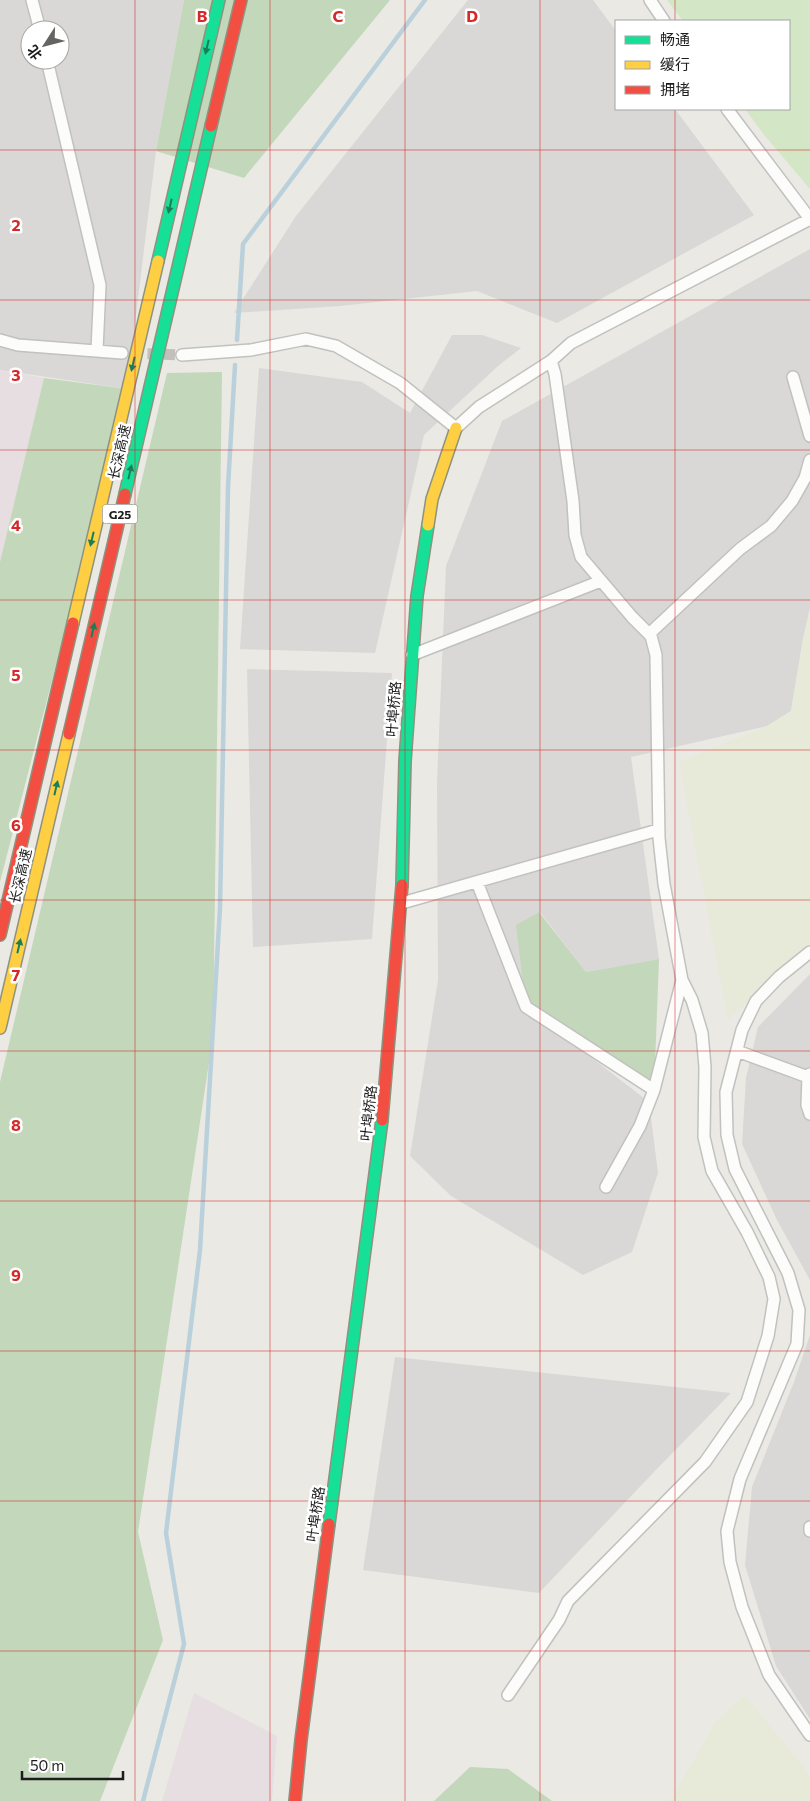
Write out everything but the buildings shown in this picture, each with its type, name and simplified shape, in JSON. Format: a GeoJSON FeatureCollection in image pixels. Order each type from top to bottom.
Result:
{"type":"FeatureCollection","features":[{"type":"Feature","properties":{"kind":"main road","name":"长深高速"},"geometry":{"type":"LineString","coordinates":[[0,934],[219,0]]}},
{"type":"Feature","properties":{"kind":"main road","name":"长深高速"},"geometry":{"type":"LineString","coordinates":[[0,1028],[241,0]]}},
{"type":"Feature","properties":{"kind":"main road","name":"叶埠桥路"},"geometry":{"type":"LineString","coordinates":[[295,1801],[302,1730],[382,1123],[402,903],[404,761],[417,596],[432,499],[456,428]]}},
{"type":"Feature","properties":{"kind":"street"},"geometry":{"type":"LineString","coordinates":[[32,0],[37,20]]}},
{"type":"Feature","properties":{"kind":"street"},"geometry":{"type":"LineString","coordinates":[[650,0],[663,20]]}},
{"type":"Feature","properties":{"kind":"street"},"geometry":{"type":"LineString","coordinates":[[49,70],[100,285],[97,350]]}},
{"type":"Feature","properties":{"kind":"street"},"geometry":{"type":"LineString","coordinates":[[182,355],[250,350],[306,339],[336,346],[400,383],[456,428],[479,407],[551,361],[571,343],[810,219],[728,110]]}},
{"type":"Feature","properties":{"kind":"street"},"geometry":{"type":"LineString","coordinates":[[0,340],[18,345],[122,353]]}},
{"type":"Feature","properties":{"kind":"street"},"geometry":{"type":"LineString","coordinates":[[508,1695],[558,1620],[568,1601],[705,1462],[747,1402],[768,1336],[774,1298],[769,1277],[747,1232],[712,1171],[704,1137],[705,1067],[702,1033],[692,1000],[682,980],[664,884],[658,830],[656,655],[649,634],[581,556],[575,535],[573,501],[561,413],[551,361]]}},
{"type":"Feature","properties":{"kind":"street"},"geometry":{"type":"LineString","coordinates":[[793,377],[810,436]]}},
{"type":"Feature","properties":{"kind":"street"},"geometry":{"type":"LineString","coordinates":[[649,634],[740,550],[770,526],[792,501],[805,478],[810,460]]}},
{"type":"Feature","properties":{"kind":"street"},"geometry":{"type":"LineString","coordinates":[[412,655],[602,581]]}},
{"type":"Feature","properties":{"kind":"street"},"geometry":{"type":"LineString","coordinates":[[402,903],[658,830]]}},
{"type":"Feature","properties":{"kind":"street"},"geometry":{"type":"LineString","coordinates":[[477,882],[526,1007],[654,1090]]}},
{"type":"Feature","properties":{"kind":"street"},"geometry":{"type":"LineString","coordinates":[[810,952],[779,977],[756,1002],[742,1030],[726,1092],[726,1135],[734,1169],[788,1273],[799,1310],[797,1344],[740,1479],[727,1531],[730,1562],[742,1607],[769,1675],[810,1736]]}},
{"type":"Feature","properties":{"kind":"street"},"geometry":{"type":"LineString","coordinates":[[606,1187],[640,1126],[654,1090],[682,980]]}},
{"type":"Feature","properties":{"kind":"street"},"geometry":{"type":"LineString","coordinates":[[737,1051],[809,1075],[807,1105],[810,1114]]}},
{"type":"Feature","properties":{"kind":"shaded area"},"geometry":{"type":"Polygon","coordinates":[[[0,0],[184,0],[156,151],[127,389],[0,370],[0,0]]]}},
{"type":"Feature","properties":{"kind":"shaded area"},"geometry":{"type":"Polygon","coordinates":[[[468,0],[593,0],[615,30],[615,110],[676,110],[754,215],[557,323],[477,291],[340,306],[234,313],[296,216],[468,0]]]}},
{"type":"Feature","properties":{"kind":"shaded area"},"geometry":{"type":"Polygon","coordinates":[[[810,249],[810,608],[791,711],[767,726],[631,757],[659,959],[586,972],[540,912],[526,1007],[649,1102],[658,1173],[632,1252],[583,1275],[451,1196],[410,1156],[438,980],[437,782],[446,566],[502,421],[810,249]]]}},
{"type":"Feature","properties":{"kind":"shaded area"},"geometry":{"type":"Polygon","coordinates":[[[452,335],[482,335],[521,348],[498,366],[424,435],[375,653],[240,649],[259,368],[362,382],[410,413],[452,335]]]}},
{"type":"Feature","properties":{"kind":"shaded area"},"geometry":{"type":"Polygon","coordinates":[[[0,370],[44,378],[0,562],[0,370]]]}},
{"type":"Feature","properties":{"kind":"shaded area"},"geometry":{"type":"Polygon","coordinates":[[[247,669],[392,673],[372,939],[253,947],[247,669]]]}},
{"type":"Feature","properties":{"kind":"shaded area"},"geometry":{"type":"Polygon","coordinates":[[[810,974],[810,1280],[777,1220],[742,1144],[746,1078],[758,1027],[810,974]]]}},
{"type":"Feature","properties":{"kind":"shaded area"},"geometry":{"type":"Polygon","coordinates":[[[810,1335],[810,1719],[776,1666],[745,1565],[752,1487],[794,1382],[810,1335]]]}},
{"type":"Feature","properties":{"kind":"shaded area"},"geometry":{"type":"Polygon","coordinates":[[[395,1357],[731,1393],[539,1593],[363,1570],[395,1357]]]}},
{"type":"Feature","properties":{"kind":"shaded area"},"geometry":{"type":"Polygon","coordinates":[[[194,1693],[277,1736],[272,1801],[162,1801],[194,1693]]]}},
{"type":"Feature","properties":{"kind":"green space"},"geometry":{"type":"Polygon","coordinates":[[[184,0],[390,0],[244,178],[156,151],[184,0]]]}},
{"type":"Feature","properties":{"kind":"green space"},"geometry":{"type":"Polygon","coordinates":[[[667,0],[810,0],[810,189],[746,110],[790,110],[790,20],[682,20],[667,0]]]}},
{"type":"Feature","properties":{"kind":"green space"},"geometry":{"type":"Polygon","coordinates":[[[222,372],[213,1036],[138,1532],[163,1640],[100,1801],[0,1801],[0,1082],[167,373],[222,372]]]}},
{"type":"Feature","properties":{"kind":"green space"},"geometry":{"type":"Polygon","coordinates":[[[44,378],[127,389],[0,882],[0,562],[44,378]]]}},
{"type":"Feature","properties":{"kind":"green space"},"geometry":{"type":"Polygon","coordinates":[[[810,608],[810,942],[728,1020],[679,762],[767,726],[791,711],[810,608]]]}},
{"type":"Feature","properties":{"kind":"green space"},"geometry":{"type":"Polygon","coordinates":[[[539,912],[586,972],[659,959],[654,1090],[526,1007],[516,925],[539,912]]]}},
{"type":"Feature","properties":{"kind":"green space"},"geometry":{"type":"Polygon","coordinates":[[[745,1695],[810,1775],[810,1801],[670,1801],[716,1721],[745,1695]]]}},
{"type":"Feature","properties":{"kind":"green space"},"geometry":{"type":"Polygon","coordinates":[[[470,1767],[508,1769],[552,1801],[434,1801],[470,1767]]]}},
{"type":"Feature","properties":{"kind":"waterway"},"geometry":{"type":"LineString","coordinates":[[237,340],[243,244],[425,0]]}},
{"type":"Feature","properties":{"kind":"waterway"},"geometry":{"type":"LineString","coordinates":[[143,1801],[184,1644],[166,1533],[200,1250],[220,908],[228,487],[235,365]]}},
{"type":"Feature","properties":{"kind":"tunnel"},"geometry":{"type":"LineString","coordinates":[[131,353],[182,355]]}},
{"type":"Feature","properties":{"kind":"traffic: fast"},"geometry":{"type":"LineString","coordinates":[[158,261],[219,0]]}},
{"type":"Feature","properties":{"kind":"traffic: fast"},"geometry":{"type":"LineString","coordinates":[[125,494],[211,126]]}},
{"type":"Feature","properties":{"kind":"traffic: fast"},"geometry":{"type":"LineString","coordinates":[[402,885],[405,761],[417,596],[428,525]]}},
{"type":"Feature","properties":{"kind":"traffic: fast"},"geometry":{"type":"LineString","coordinates":[[329,1524],[382,1120]]}},
{"type":"Feature","properties":{"kind":"traffic: slow"},"geometry":{"type":"LineString","coordinates":[[73,623],[158,261]]}},
{"type":"Feature","properties":{"kind":"traffic: slow"},"geometry":{"type":"LineString","coordinates":[[428,525],[432,499],[456,428]]}},
{"type":"Feature","properties":{"kind":"traffic: slow"},"geometry":{"type":"LineString","coordinates":[[0,1028],[69,734]]}},
{"type":"Feature","properties":{"kind":"traffic: jam"},"geometry":{"type":"LineString","coordinates":[[211,126],[241,0]]}},
{"type":"Feature","properties":{"kind":"traffic: jam"},"geometry":{"type":"LineString","coordinates":[[69,734],[125,494]]}},
{"type":"Feature","properties":{"kind":"traffic: jam"},"geometry":{"type":"LineString","coordinates":[[0,935],[73,623]]}},
{"type":"Feature","properties":{"kind":"traffic: jam"},"geometry":{"type":"LineString","coordinates":[[382,1120],[402,885]]}},
{"type":"Feature","properties":{"kind":"traffic: jam"},"geometry":{"type":"LineString","coordinates":[[295,1801],[329,1524]]}}]}
